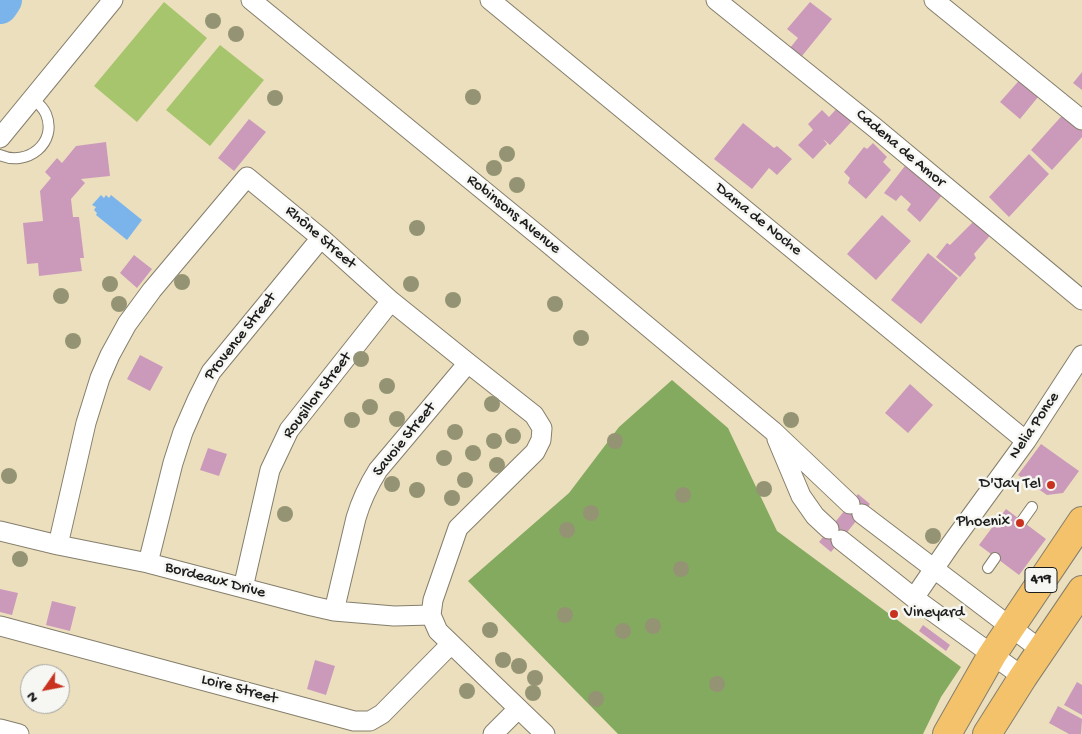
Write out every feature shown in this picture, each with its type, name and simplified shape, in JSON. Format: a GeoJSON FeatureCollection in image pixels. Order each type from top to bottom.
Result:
{"type":"FeatureCollection","features":[{"type":"Feature","properties":{"kind":"highway","name":"419"},"geometry":{"type":"LineString","coordinates":[[947,734],[992,655],[1082,521]]}},
{"type":"Feature","properties":{"kind":"highway","name":"419"},"geometry":{"type":"LineString","coordinates":[[987,734],[1082,590]]}},
{"type":"Feature","properties":{"kind":"street"},"geometry":{"type":"LineString","coordinates":[[0,138],[113,0]]}},
{"type":"Feature","properties":{"kind":"street","name":"Robinsons Avenue"},"geometry":{"type":"LineString","coordinates":[[251,0],[773,431],[856,509],[1041,650]]}},
{"type":"Feature","properties":{"kind":"street","name":"Dama de Noche"},"geometry":{"type":"LineString","coordinates":[[490,0],[1026,441]]}},
{"type":"Feature","properties":{"kind":"street","name":"Cadena de Amor"},"geometry":{"type":"LineString","coordinates":[[716,0],[874,127],[1082,300]]}},
{"type":"Feature","properties":{"kind":"street"},"geometry":{"type":"LineString","coordinates":[[934,0],[1082,120]]}},
{"type":"Feature","properties":{"kind":"street","name":"Rhône Street"},"geometry":{"type":"LineString","coordinates":[[58,545],[86,423],[100,378],[110,355],[127,324],[152,290],[247,177],[321,238],[392,301],[534,414],[542,428],[541,440],[535,452],[458,528],[433,600],[431,615]]}},
{"type":"Feature","properties":{"kind":"street","name":"Provence Street"},"geometry":{"type":"LineString","coordinates":[[148,563],[173,463],[183,432],[211,372],[321,238]]}},
{"type":"Feature","properties":{"kind":"street","name":"Rousillon Street"},"geometry":{"type":"LineString","coordinates":[[243,588],[270,470],[289,430],[392,301]]}},
{"type":"Feature","properties":{"kind":"street","name":"Nelia Ponce"},"geometry":{"type":"LineString","coordinates":[[914,598],[1026,441],[1082,355]]}},
{"type":"Feature","properties":{"kind":"street","name":"Savoie Street"},"geometry":{"type":"LineString","coordinates":[[334,610],[359,506],[368,487],[378,470],[468,363]]}},
{"type":"Feature","properties":{"kind":"street","name":"Robinsons Avenue"},"geometry":{"type":"LineString","coordinates":[[773,431],[801,496],[815,516],[914,598],[1023,677]]}},
{"type":"Feature","properties":{"kind":"street","name":"Bordeaux Drive"},"geometry":{"type":"LineString","coordinates":[[0,531],[148,563],[312,606],[394,616],[431,615]]}},
{"type":"Feature","properties":{"kind":"street"},"geometry":{"type":"LineString","coordinates":[[431,615],[438,631],[545,734]]}},
{"type":"Feature","properties":{"kind":"street","name":"Loire Street"},"geometry":{"type":"LineString","coordinates":[[0,626],[354,721],[370,721],[382,714],[451,644]]}},
{"type":"Feature","properties":{"kind":"street"},"geometry":{"type":"LineString","coordinates":[[493,734],[518,709]]}},
{"type":"Feature","properties":{"kind":"street"},"geometry":{"type":"LineString","coordinates":[[0,729],[19,734]]}},
{"type":"Feature","properties":{"kind":"lane"},"geometry":{"type":"LineString","coordinates":[[0,155],[6,158],[24,158],[39,149],[45,141],[48,132],[48,122],[45,113],[33,98]]}},
{"type":"Feature","properties":{"kind":"lane"},"geometry":{"type":"LineString","coordinates":[[1022,521],[1032,507]]}},
{"type":"Feature","properties":{"kind":"lane"},"geometry":{"type":"LineString","coordinates":[[988,568],[996,558]]}},
{"type":"Feature","properties":{"kind":"green space"},"geometry":{"type":"Polygon","coordinates":[[[164,2],[207,38],[137,122],[94,86],[164,2]]]}},
{"type":"Feature","properties":{"kind":"green space"},"geometry":{"type":"Polygon","coordinates":[[[220,45],[264,80],[210,146],[166,110],[220,45]]]}},
{"type":"Feature","properties":{"kind":"green space"},"geometry":{"type":"Polygon","coordinates":[[[672,380],[728,428],[777,531],[961,667],[941,697],[923,734],[618,734],[468,581],[569,493],[619,427],[672,380]]]}},
{"type":"Feature","properties":{"kind":"water"},"geometry":{"type":"Polygon","coordinates":[[[101,195],[104,198],[106,195],[109,198],[111,195],[142,220],[127,240],[96,215],[97,213],[94,210],[96,207],[92,205],[101,195]]]}},
{"type":"Feature","properties":{"kind":"building"},"geometry":{"type":"Polygon","coordinates":[[[810,2],[832,19],[802,56],[790,48],[798,38],[787,29],[810,2]]]}},
{"type":"Feature","properties":{"kind":"building"},"geometry":{"type":"Polygon","coordinates":[[[1082,72],[1082,90],[1073,83],[1082,72]]]}},
{"type":"Feature","properties":{"kind":"building"},"geometry":{"type":"Polygon","coordinates":[[[1024,75],[1043,91],[1020,119],[1000,102],[1024,75]]]}},
{"type":"Feature","properties":{"kind":"building"},"geometry":{"type":"Polygon","coordinates":[[[839,106],[853,120],[830,145],[823,139],[827,144],[813,159],[798,145],[813,130],[808,124],[822,110],[829,117],[839,106]]]}},
{"type":"Feature","properties":{"kind":"building"},"geometry":{"type":"Polygon","coordinates":[[[1067,110],[1082,124],[1082,137],[1052,170],[1031,150],[1067,110]]]}},
{"type":"Feature","properties":{"kind":"building"},"geometry":{"type":"Polygon","coordinates":[[[249,119],[266,132],[234,171],[218,158],[249,119]]]}},
{"type":"Feature","properties":{"kind":"building"},"geometry":{"type":"Polygon","coordinates":[[[743,123],[774,148],[777,146],[792,159],[777,175],[769,168],[752,189],[714,159],[743,123]]]}},
{"type":"Feature","properties":{"kind":"building"},"geometry":{"type":"Polygon","coordinates":[[[106,142],[110,176],[81,179],[85,183],[71,199],[73,217],[79,217],[84,258],[80,258],[82,271],[39,276],[38,263],[27,264],[23,223],[43,221],[40,191],[51,178],[45,172],[57,158],[62,163],[76,146],[106,142]]]}},
{"type":"Feature","properties":{"kind":"building"},"geometry":{"type":"Polygon","coordinates":[[[873,143],[887,157],[883,162],[891,170],[866,199],[848,183],[850,178],[844,172],[864,147],[867,149],[873,143]]]}},
{"type":"Feature","properties":{"kind":"building"},"geometry":{"type":"Polygon","coordinates":[[[1029,154],[1049,174],[1009,217],[989,197],[1029,154]]]}},
{"type":"Feature","properties":{"kind":"building"},"geometry":{"type":"Polygon","coordinates":[[[908,162],[943,194],[920,222],[907,210],[911,204],[901,195],[896,201],[884,193],[908,162]]]}},
{"type":"Feature","properties":{"kind":"building"},"geometry":{"type":"Polygon","coordinates":[[[882,215],[911,241],[876,280],[847,254],[882,215]]]}},
{"type":"Feature","properties":{"kind":"building"},"geometry":{"type":"Polygon","coordinates":[[[977,218],[994,231],[974,254],[976,258],[960,277],[936,257],[947,243],[950,245],[977,218]]]}},
{"type":"Feature","properties":{"kind":"building"},"geometry":{"type":"Polygon","coordinates":[[[928,253],[958,278],[921,324],[891,300],[928,253]]]}},
{"type":"Feature","properties":{"kind":"building"},"geometry":{"type":"Polygon","coordinates":[[[134,255],[152,269],[137,288],[120,273],[134,255]]]}},
{"type":"Feature","properties":{"kind":"building"},"geometry":{"type":"Polygon","coordinates":[[[140,355],[163,367],[150,391],[127,379],[140,355]]]}},
{"type":"Feature","properties":{"kind":"building"},"geometry":{"type":"Polygon","coordinates":[[[910,384],[933,405],[908,433],[885,413],[910,384]]]}},
{"type":"Feature","properties":{"kind":"building"},"geometry":{"type":"Polygon","coordinates":[[[1041,444],[1079,471],[1063,493],[1047,495],[1018,475],[1041,444]]]}},
{"type":"Feature","properties":{"kind":"building"},"geometry":{"type":"Polygon","coordinates":[[[208,448],[227,454],[219,476],[200,470],[208,448]]]}},
{"type":"Feature","properties":{"kind":"building"},"geometry":{"type":"Polygon","coordinates":[[[858,494],[870,504],[831,552],[819,542],[858,494]]]}},
{"type":"Feature","properties":{"kind":"building"},"geometry":{"type":"Polygon","coordinates":[[[1006,509],[1046,539],[1019,575],[979,545],[1006,509]]]}},
{"type":"Feature","properties":{"kind":"building"},"geometry":{"type":"Polygon","coordinates":[[[0,589],[18,593],[12,615],[0,612],[0,589]]]}},
{"type":"Feature","properties":{"kind":"building"},"geometry":{"type":"Polygon","coordinates":[[[52,601],[76,607],[70,631],[46,625],[52,601]]]}},
{"type":"Feature","properties":{"kind":"building"},"geometry":{"type":"Polygon","coordinates":[[[923,625],[950,645],[946,651],[919,631],[923,625]]]}},
{"type":"Feature","properties":{"kind":"building"},"geometry":{"type":"Polygon","coordinates":[[[315,660],[335,666],[326,695],[307,689],[315,660]]]}},
{"type":"Feature","properties":{"kind":"building"},"geometry":{"type":"Polygon","coordinates":[[[1077,682],[1082,685],[1082,715],[1064,705],[1077,682]]]}},
{"type":"Feature","properties":{"kind":"building"},"geometry":{"type":"Polygon","coordinates":[[[1058,706],[1082,719],[1081,734],[1069,734],[1049,723],[1058,706]]]}},
{"type":"Feature","properties":{"kind":"waterway"},"geometry":{"type":"LineString","coordinates":[[0,6],[4,0]]}},
{"type":"Feature","properties":{"kind":"place","name":"D'Jay Tel"},"geometry":{"type":"Point","coordinates":[1051,485]}},
{"type":"Feature","properties":{"kind":"place","name":"Phoenix"},"geometry":{"type":"Point","coordinates":[1020,523]}},
{"type":"Feature","properties":{"kind":"place","name":"Vineyard"},"geometry":{"type":"Point","coordinates":[894,614]}}]}
